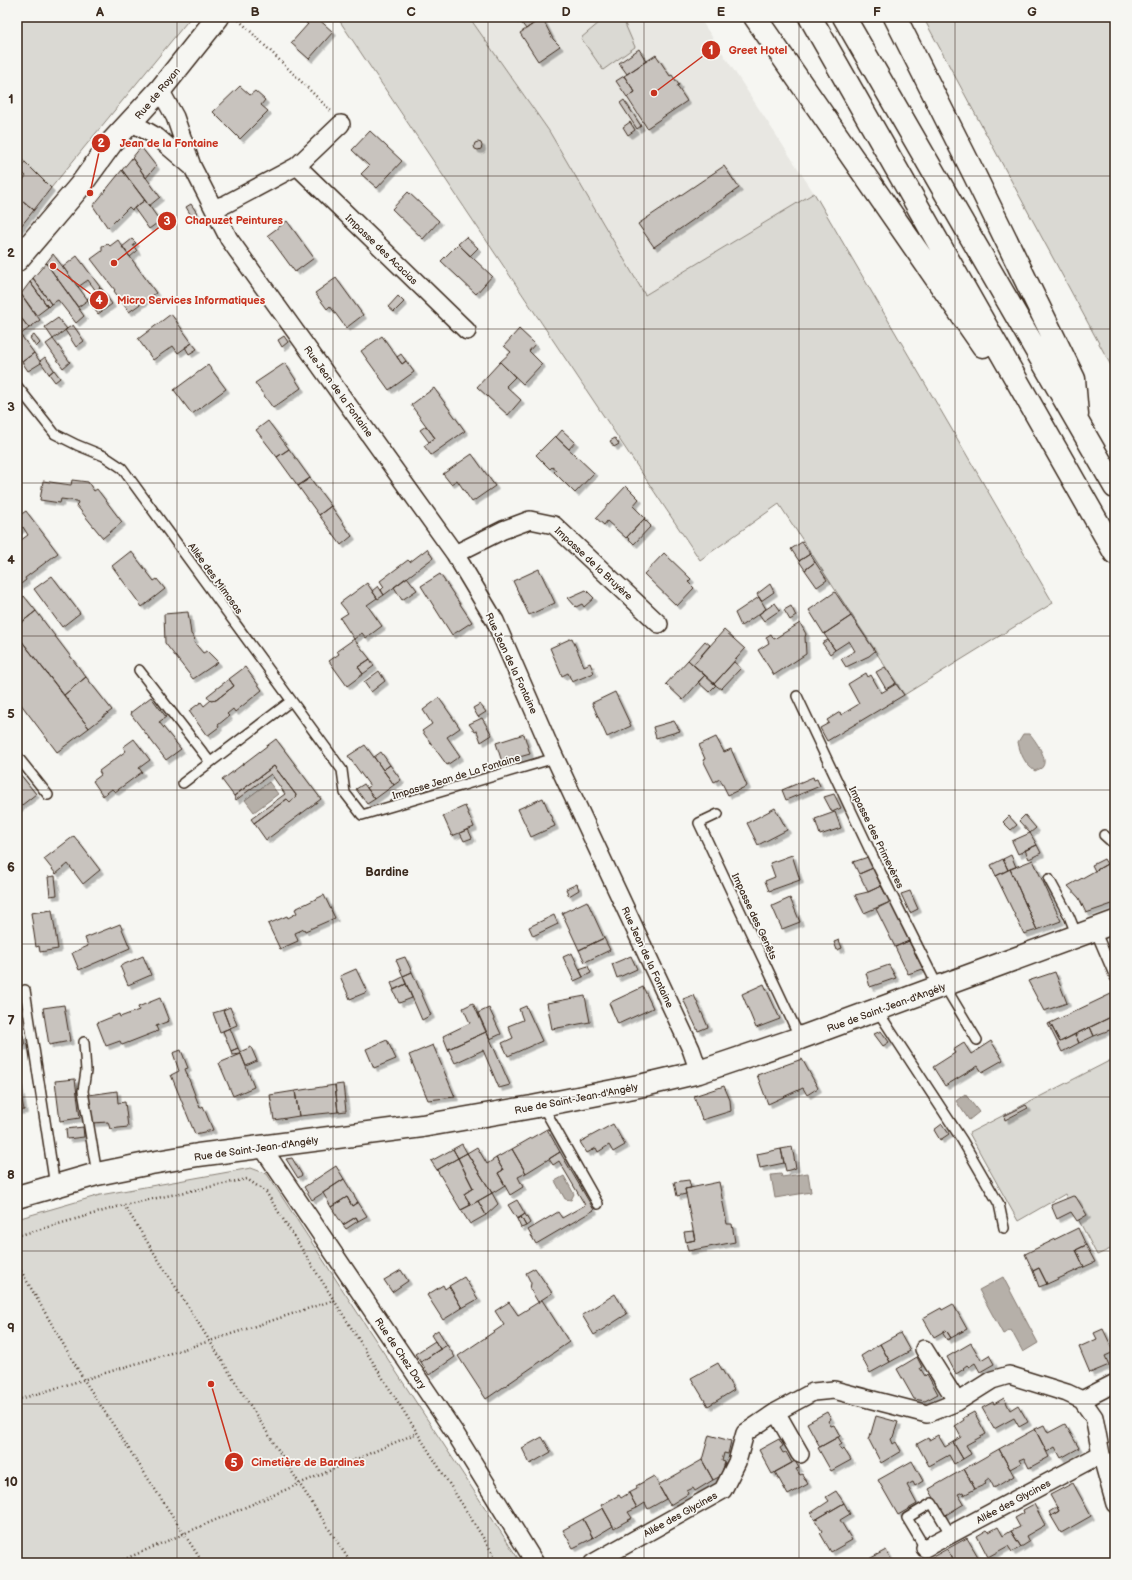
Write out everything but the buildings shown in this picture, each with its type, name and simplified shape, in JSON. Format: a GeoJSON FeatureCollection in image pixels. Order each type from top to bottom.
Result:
{"type":"FeatureCollection","features":[{"type":"Feature","properties":{"kind":"main road","name":"Rue de Royan"},"geometry":{"type":"LineString","coordinates":[[20,250],[80,186],[112,142],[160,90],[218,17]]}},
{"type":"Feature","properties":{"kind":"main road"},"geometry":{"type":"LineString","coordinates":[[755,17],[1064,464]]}},
{"type":"Feature","properties":{"kind":"main road"},"geometry":{"type":"LineString","coordinates":[[810,17],[1115,552]]}},
{"type":"Feature","properties":{"kind":"main road"},"geometry":{"type":"LineString","coordinates":[[844,17],[1115,487]]}},
{"type":"Feature","properties":{"kind":"main road"},"geometry":{"type":"LineString","coordinates":[[895,17],[974,174],[1074,379],[1078,422]]}},
{"type":"Feature","properties":{"kind":"main road","name":"Rue de Saint-Jean-d'Angély"},"geometry":{"type":"LineString","coordinates":[[17,1198],[97,1174],[198,1155],[422,1126],[542,1106],[699,1072],[800,1038],[1096,929]]}},
{"type":"Feature","properties":{"kind":"street","name":"Rue Jean de la Fontaine"},"geometry":{"type":"LineString","coordinates":[[160,90],[175,118],[192,166],[229,239],[455,554],[495,621],[556,758],[691,1049],[699,1072]]}},
{"type":"Feature","properties":{"kind":"street","name":"Rue Jean de la Fontaine"},"geometry":{"type":"LineString","coordinates":[[131,122],[157,137],[192,166]]}},
{"type":"Feature","properties":{"kind":"street"},"geometry":{"type":"LineString","coordinates":[[214,208],[247,194],[297,166],[341,124]]}},
{"type":"Feature","properties":{"kind":"street","name":"Impasse des Acacias"},"geometry":{"type":"LineString","coordinates":[[297,166],[468,331]]}},
{"type":"Feature","properties":{"kind":"street","name":"Impasse de la Bruyère"},"geometry":{"type":"LineString","coordinates":[[455,554],[503,530],[530,520],[554,525],[659,624]]}},
{"type":"Feature","properties":{"kind":"street","name":"Rue de Chez Dary"},"geometry":{"type":"LineString","coordinates":[[262,1147],[454,1433],[535,1563]]}},
{"type":"Feature","properties":{"kind":"street"},"geometry":{"type":"LineString","coordinates":[[924,1349],[957,1402]]}},
{"type":"Feature","properties":{"kind":"street","name":"Allée des Glycines"},"geometry":{"type":"LineString","coordinates":[[593,1563],[722,1490],[737,1462],[745,1433],[776,1412],[813,1392],[834,1390],[927,1414],[957,1402],[992,1380],[1009,1375],[1067,1393],[1082,1400]]}},
{"type":"Feature","properties":{"kind":"street"},"geometry":{"type":"LineString","coordinates":[[1115,1383],[1082,1400],[1094,1417],[1115,1504]]}},
{"type":"Feature","properties":{"kind":"street"},"geometry":{"type":"LineString","coordinates":[[776,1412],[800,1454]]}},
{"type":"Feature","properties":{"kind":"street","name":"Allée des Glycines"},"geometry":{"type":"LineString","coordinates":[[925,1548],[1102,1454]]}},
{"type":"Feature","properties":{"kind":"lane","name":"Allée des Mimosas"},"geometry":{"type":"LineString","coordinates":[[17,386],[55,434],[104,456],[122,468],[342,770],[344,792],[362,815]]}},
{"type":"Feature","properties":{"kind":"lane"},"geometry":{"type":"LineString","coordinates":[[139,670],[210,762]]}},
{"type":"Feature","properties":{"kind":"lane","name":"Impasse des Primevères"},"geometry":{"type":"LineString","coordinates":[[797,696],[874,858],[941,986],[977,1040]]}},
{"type":"Feature","properties":{"kind":"lane"},"geometry":{"type":"LineString","coordinates":[[183,783],[291,700]]}},
{"type":"Feature","properties":{"kind":"lane"},"geometry":{"type":"LineString","coordinates":[[17,756],[48,795]]}},
{"type":"Feature","properties":{"kind":"lane","name":"Impasse Jean de La Fontaine"},"geometry":{"type":"LineString","coordinates":[[362,815],[556,758]]}},
{"type":"Feature","properties":{"kind":"lane","name":"Impasse des Genêts"},"geometry":{"type":"LineString","coordinates":[[718,814],[699,823],[800,1038]]}},
{"type":"Feature","properties":{"kind":"lane"},"geometry":{"type":"LineString","coordinates":[[1104,835],[1115,845]]}},
{"type":"Feature","properties":{"kind":"lane"},"geometry":{"type":"LineString","coordinates":[[1050,878],[1069,916],[1096,929],[1115,977]]}},
{"type":"Feature","properties":{"kind":"lane"},"geometry":{"type":"LineString","coordinates":[[25,990],[55,1186]]}},
{"type":"Feature","properties":{"kind":"lane"},"geometry":{"type":"LineString","coordinates":[[877,1010],[962,1140],[999,1204],[1004,1228]]}},
{"type":"Feature","properties":{"kind":"lane"},"geometry":{"type":"LineString","coordinates":[[84,1042],[86,1071],[83,1091],[97,1174]]}},
{"type":"Feature","properties":{"kind":"lane"},"geometry":{"type":"LineString","coordinates":[[542,1106],[598,1204]]}},
{"type":"Feature","properties":{"kind":"lane"},"geometry":{"type":"LineString","coordinates":[[925,1548],[907,1518],[932,1503],[951,1535]]}},
{"type":"Feature","properties":{"kind":"path"},"geometry":{"type":"LineString","coordinates":[[236,17],[330,110],[341,124]]}},
{"type":"Feature","properties":{"kind":"path"},"geometry":{"type":"LineString","coordinates":[[17,1236],[124,1205],[247,1179],[266,1192],[499,1563]]}},
{"type":"Feature","properties":{"kind":"path"},"geometry":{"type":"LineString","coordinates":[[124,1205],[298,1483],[351,1563]]}},
{"type":"Feature","properties":{"kind":"path"},"geometry":{"type":"LineString","coordinates":[[17,1264],[84,1380],[203,1563]]}},
{"type":"Feature","properties":{"kind":"path"},"geometry":{"type":"LineString","coordinates":[[17,1400],[210,1341],[334,1300]]}},
{"type":"Feature","properties":{"kind":"path"},"geometry":{"type":"LineString","coordinates":[[116,1563],[298,1483],[417,1433]]}},
{"type":"Feature","properties":{"kind":"shaded area"},"geometry":{"type":"Polygon","coordinates":[[[17,17],[191,17],[51,188],[17,154],[17,17]]]}},
{"type":"Feature","properties":{"kind":"shaded area"},"geometry":{"type":"Polygon","coordinates":[[[337,17],[469,17],[549,131],[645,295],[814,193],[1053,603],[904,695],[779,504],[700,560],[337,17]]]}},
{"type":"Feature","properties":{"kind":"shaded area"},"geometry":{"type":"Polygon","coordinates":[[[469,17],[699,17],[814,193],[645,295],[549,131],[469,17]]]}},
{"type":"Feature","properties":{"kind":"shaded area"},"geometry":{"type":"Polygon","coordinates":[[[606,17],[622,17],[635,47],[603,70],[581,38],[606,17]]]}},
{"type":"Feature","properties":{"kind":"shaded area"},"geometry":{"type":"Polygon","coordinates":[[[923,17],[1115,17],[1115,373],[923,17]]]}},
{"type":"Feature","properties":{"kind":"shaded area"},"geometry":{"type":"Polygon","coordinates":[[[1023,734],[1030,734],[1038,745],[1044,758],[1043,766],[1035,771],[1026,762],[1020,750],[1018,742],[1023,734]]]}},
{"type":"Feature","properties":{"kind":"shaded area"},"geometry":{"type":"Polygon","coordinates":[[[269,782],[278,794],[254,812],[245,800],[269,782]]]}},
{"type":"Feature","properties":{"kind":"shaded area"},"geometry":{"type":"Polygon","coordinates":[[[1115,1058],[1115,1247],[1097,1255],[1065,1194],[1018,1221],[969,1133],[1115,1058]]]}},
{"type":"Feature","properties":{"kind":"shaded area"},"geometry":{"type":"Polygon","coordinates":[[[965,1094],[979,1112],[969,1120],[956,1101],[965,1094]]]}},
{"type":"Feature","properties":{"kind":"shaded area"},"geometry":{"type":"Polygon","coordinates":[[[251,1168],[267,1174],[521,1563],[17,1563],[17,1219],[100,1195],[251,1168]]]}},
{"type":"Feature","properties":{"kind":"shaded area"},"geometry":{"type":"Polygon","coordinates":[[[808,1173],[811,1192],[775,1198],[771,1175],[781,1174],[782,1177],[808,1173]]]}},
{"type":"Feature","properties":{"kind":"shaded area"},"geometry":{"type":"Polygon","coordinates":[[[564,1176],[574,1194],[571,1200],[565,1199],[555,1181],[564,1176]]]}},
{"type":"Feature","properties":{"kind":"shaded area"},"geometry":{"type":"Polygon","coordinates":[[[1003,1277],[1038,1343],[1023,1352],[1011,1330],[1003,1334],[979,1290],[1003,1277]]]}},
{"type":"Feature","properties":{"kind":"place","name":"Greet Hotel"},"geometry":{"type":"Point","coordinates":[654,93]}},
{"type":"Feature","properties":{"kind":"place","name":"Jean de la Fontaine"},"geometry":{"type":"Point","coordinates":[90,193]}},
{"type":"Feature","properties":{"kind":"place","name":"Chapuzet Peintures"},"geometry":{"type":"Point","coordinates":[114,263]}},
{"type":"Feature","properties":{"kind":"place","name":"Micro Services Informatiques"},"geometry":{"type":"Point","coordinates":[53,266]}},
{"type":"Feature","properties":{"kind":"place","name":"Cimetière de Bardines"},"geometry":{"type":"Point","coordinates":[211,1384]}},
{"type":"Feature","properties":{"kind":"district","name":"Bardine"},"geometry":{"type":"Point","coordinates":[387,872]}}]}
